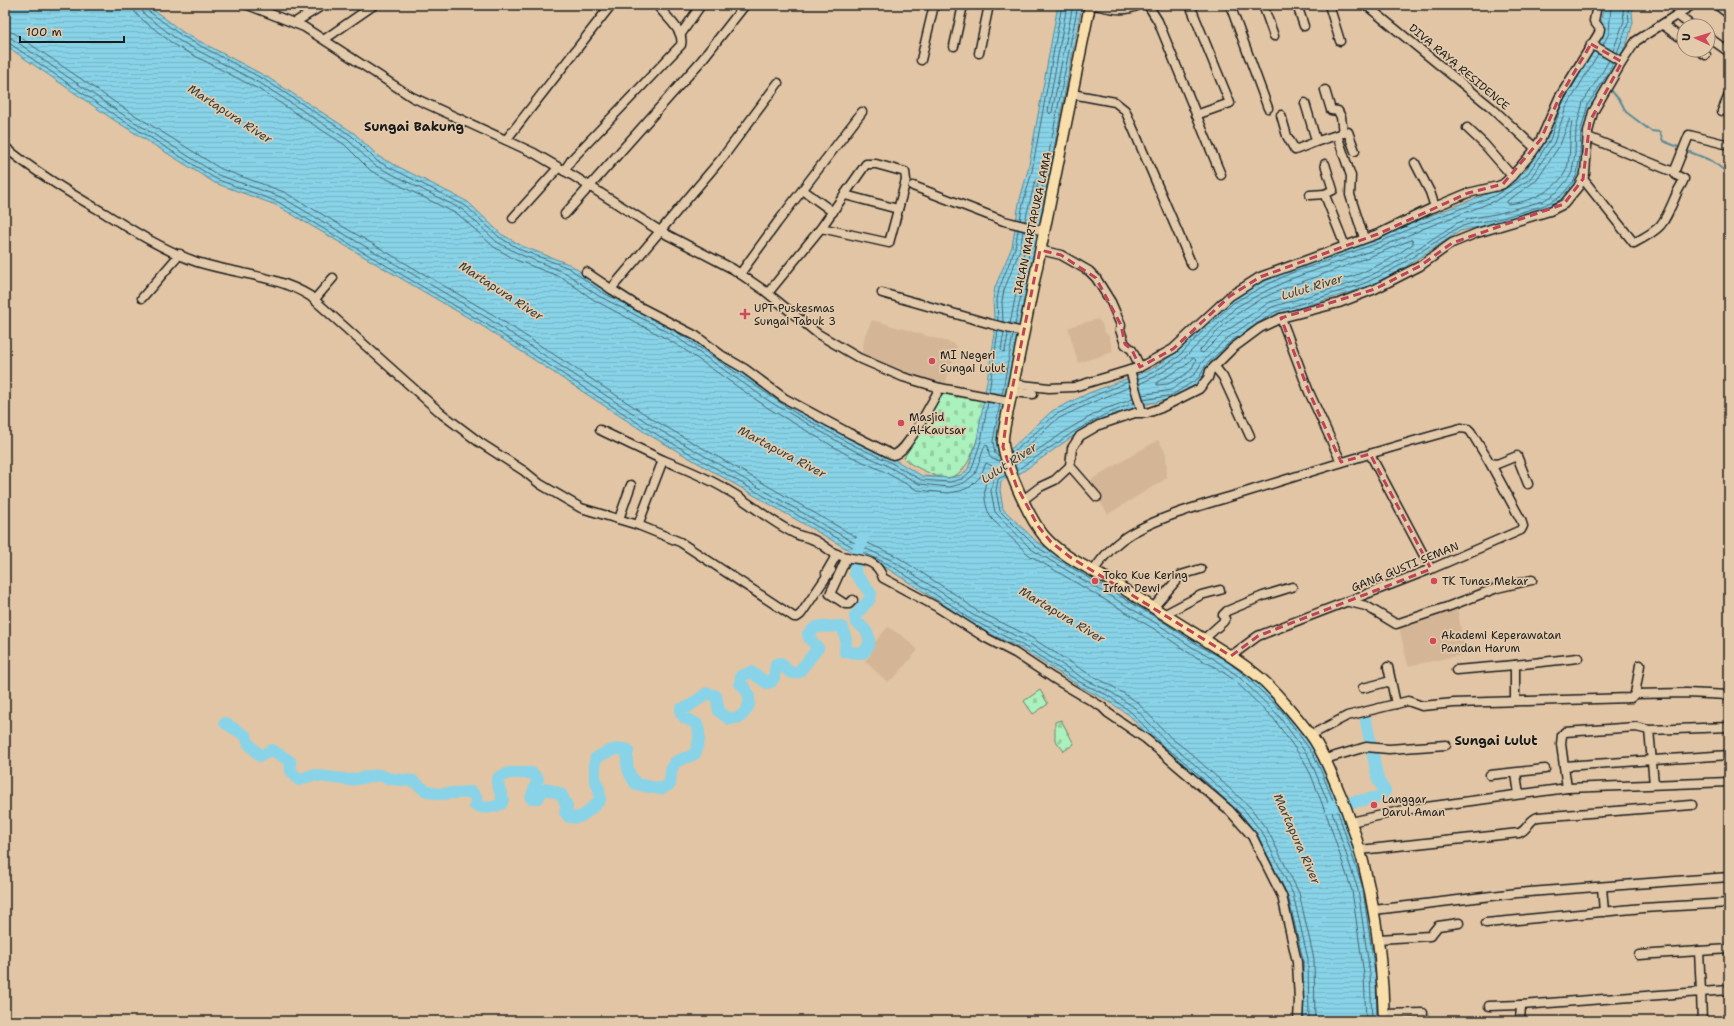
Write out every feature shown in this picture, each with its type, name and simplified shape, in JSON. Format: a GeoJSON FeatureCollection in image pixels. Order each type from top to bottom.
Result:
{"type":"FeatureCollection","features":[{"type":"Feature","properties":{"kind":"main road","name":"JALAN MARTAPURA LAMA"},"geometry":{"type":"LineString","coordinates":[[1023,500],[1016,485],[1004,447],[1004,434],[1022,331],[1090,5]]}},
{"type":"Feature","properties":{"kind":"main road"},"geometry":{"type":"LineString","coordinates":[[1023,500],[1038,526],[1051,542],[1070,557],[1094,570],[1230,656],[1266,683],[1311,735],[1325,759],[1342,798],[1360,850],[1374,910],[1378,939],[1384,1017]]}},
{"type":"Feature","properties":{"kind":"street"},"geometry":{"type":"LineString","coordinates":[[248,5],[304,27],[325,39],[406,94],[534,153],[660,231],[740,274],[768,293],[818,334],[845,351],[869,363],[904,377],[940,388],[981,395],[1033,394]]}},
{"type":"Feature","properties":{"kind":"street"},"geometry":{"type":"LineString","coordinates":[[294,23],[323,5]]}},
{"type":"Feature","properties":{"kind":"street"},"geometry":{"type":"LineString","coordinates":[[325,39],[374,5]]}},
{"type":"Feature","properties":{"kind":"street"},"geometry":{"type":"LineString","coordinates":[[506,140],[611,5]]}},
{"type":"Feature","properties":{"kind":"street"},"geometry":{"type":"LineString","coordinates":[[681,34],[701,5]]}},
{"type":"Feature","properties":{"kind":"street"},"geometry":{"type":"LineString","coordinates":[[565,214],[701,61],[744,5]]}},
{"type":"Feature","properties":{"kind":"street"},"geometry":{"type":"LineString","coordinates":[[921,60],[934,5]]}},
{"type":"Feature","properties":{"kind":"street"},"geometry":{"type":"LineString","coordinates":[[954,46],[963,5]]}},
{"type":"Feature","properties":{"kind":"street"},"geometry":{"type":"LineString","coordinates":[[979,53],[989,5]]}},
{"type":"Feature","properties":{"kind":"street"},"geometry":{"type":"LineString","coordinates":[[1094,5],[1119,10],[1127,10],[1139,5]]}},
{"type":"Feature","properties":{"kind":"street"},"geometry":{"type":"LineString","coordinates":[[1148,5],[1158,21],[1221,175]]}},
{"type":"Feature","properties":{"kind":"street"},"geometry":{"type":"LineString","coordinates":[[1190,5],[1230,103],[1196,115]]}},
{"type":"Feature","properties":{"kind":"street"},"geometry":{"type":"LineString","coordinates":[[1230,5],[1268,108]]}},
{"type":"Feature","properties":{"kind":"street"},"geometry":{"type":"LineString","coordinates":[[1263,5],[1274,36]]}},
{"type":"Feature","properties":{"kind":"street"},"geometry":{"type":"LineString","coordinates":[[1297,5],[1304,26]]}},
{"type":"Feature","properties":{"kind":"street"},"geometry":{"type":"LineString","coordinates":[[1329,5],[1340,41]]}},
{"type":"Feature","properties":{"kind":"street","name":"DIVA RAYA RESIDENCE"},"geometry":{"type":"LineString","coordinates":[[1366,5],[1492,108],[1535,148]]}},
{"type":"Feature","properties":{"kind":"street"},"geometry":{"type":"LineString","coordinates":[[1010,394],[1049,388],[1074,387],[1130,372],[1173,349],[1230,296],[1273,271],[1378,234],[1468,193],[1498,186],[1512,176],[1541,139],[1559,98],[1599,33],[1600,29],[1594,22],[1597,5]]}},
{"type":"Feature","properties":{"kind":"street"},"geometry":{"type":"LineString","coordinates":[[1130,372],[1142,410],[1147,413],[1161,408],[1199,389],[1208,378],[1210,371],[1233,348],[1260,328],[1281,318],[1339,303],[1375,289],[1420,266],[1452,243],[1463,238],[1550,211],[1568,200],[1583,179],[1591,116],[1604,91],[1611,82],[1621,61],[1640,38],[1663,25],[1692,5]]}},
{"type":"Feature","properties":{"kind":"street"},"geometry":{"type":"LineString","coordinates":[[1717,5],[1729,14]]}},
{"type":"Feature","properties":{"kind":"street"},"geometry":{"type":"LineString","coordinates":[[513,218],[572,159],[681,45],[683,40],[681,34],[662,7]]}},
{"type":"Feature","properties":{"kind":"street"},"geometry":{"type":"LineString","coordinates":[[1677,15],[1681,18]]}},
{"type":"Feature","properties":{"kind":"street"},"geometry":{"type":"LineString","coordinates":[[1663,25],[1676,34]]}},
{"type":"Feature","properties":{"kind":"street"},"geometry":{"type":"LineString","coordinates":[[1716,43],[1729,52]]}},
{"type":"Feature","properties":{"kind":"street"},"geometry":{"type":"LineString","coordinates":[[1592,44],[1621,61]]}},
{"type":"Feature","properties":{"kind":"street"},"geometry":{"type":"LineString","coordinates":[[611,289],[723,157],[778,83]]}},
{"type":"Feature","properties":{"kind":"street"},"geometry":{"type":"LineString","coordinates":[[1325,90],[1331,110],[1338,111],[1340,134],[1351,176],[1350,195],[1364,238]]}},
{"type":"Feature","properties":{"kind":"street"},"geometry":{"type":"LineString","coordinates":[[1072,94],[1115,102],[1125,110],[1192,265]]}},
{"type":"Feature","properties":{"kind":"street"},"geometry":{"type":"LineString","coordinates":[[1722,111],[1729,95]]}},
{"type":"Feature","properties":{"kind":"street"},"geometry":{"type":"LineString","coordinates":[[1305,103],[1316,140],[1318,141]]}},
{"type":"Feature","properties":{"kind":"street"},"geometry":{"type":"LineString","coordinates":[[740,274],[862,112]]}},
{"type":"Feature","properties":{"kind":"street"},"geometry":{"type":"LineString","coordinates":[[1281,115],[1287,136],[1295,150],[1348,132],[1355,151]]}},
{"type":"Feature","properties":{"kind":"street"},"geometry":{"type":"LineString","coordinates":[[1467,128],[1484,144],[1512,176]]}},
{"type":"Feature","properties":{"kind":"street"},"geometry":{"type":"LineString","coordinates":[[1673,172],[1689,135],[1729,145]]}},
{"type":"Feature","properties":{"kind":"street"},"geometry":{"type":"LineString","coordinates":[[1583,179],[1634,243],[1654,232],[1663,223],[1684,179],[1673,172],[1588,137]]}},
{"type":"Feature","properties":{"kind":"street"},"geometry":{"type":"LineString","coordinates":[[5,147],[56,185],[155,243],[196,262],[254,275],[288,285],[302,291],[315,299],[345,328],[460,429],[524,471],[540,484],[570,503],[600,515],[638,525],[689,547],[794,617],[801,614],[828,574],[825,575],[837,554]]}},
{"type":"Feature","properties":{"kind":"street"},"geometry":{"type":"LineString","coordinates":[[1415,163],[1430,192],[1435,207]]}},
{"type":"Feature","properties":{"kind":"street"},"geometry":{"type":"LineString","coordinates":[[768,293],[821,228],[866,164],[876,164],[905,172],[906,176],[891,237],[887,243],[821,228]]}},
{"type":"Feature","properties":{"kind":"street"},"geometry":{"type":"LineString","coordinates":[[1310,192],[1324,194],[1333,190],[1325,164]]}},
{"type":"Feature","properties":{"kind":"street"},"geometry":{"type":"LineString","coordinates":[[913,186],[1013,223],[1043,231]]}},
{"type":"Feature","properties":{"kind":"street"},"geometry":{"type":"LineString","coordinates":[[803,190],[832,212]]}},
{"type":"Feature","properties":{"kind":"street"},"geometry":{"type":"LineString","coordinates":[[1324,194],[1345,246]]}},
{"type":"Feature","properties":{"kind":"street"},"geometry":{"type":"LineString","coordinates":[[845,195],[898,209]]}},
{"type":"Feature","properties":{"kind":"street"},"geometry":{"type":"LineString","coordinates":[[1040,250],[1061,255],[1089,271],[1096,278],[1111,302],[1121,325],[1120,330],[1125,344],[1132,350],[1140,367]]}},
{"type":"Feature","properties":{"kind":"street"},"geometry":{"type":"LineString","coordinates":[[142,298],[180,254]]}},
{"type":"Feature","properties":{"kind":"street"},"geometry":{"type":"LineString","coordinates":[[586,272],[636,305],[696,336],[721,355],[745,369],[784,398],[893,455],[897,454],[904,447],[919,426]]}},
{"type":"Feature","properties":{"kind":"street"},"geometry":{"type":"LineString","coordinates":[[315,299],[333,278]]}},
{"type":"Feature","properties":{"kind":"street"},"geometry":{"type":"LineString","coordinates":[[882,293],[991,324],[1022,331]]}},
{"type":"Feature","properties":{"kind":"street"},"geometry":{"type":"LineString","coordinates":[[1281,318],[1309,392],[1341,462]]}},
{"type":"Feature","properties":{"kind":"street"},"geometry":{"type":"LineString","coordinates":[[1215,367],[1223,377],[1250,436]]}},
{"type":"Feature","properties":{"kind":"street"},"geometry":{"type":"LineString","coordinates":[[905,449],[940,388]]}},
{"type":"Feature","properties":{"kind":"street"},"geometry":{"type":"LineString","coordinates":[[1023,500],[1040,487],[1055,480],[1070,466],[1072,448],[1075,441],[1080,436],[1098,425],[1142,410]]}},
{"type":"Feature","properties":{"kind":"street"},"geometry":{"type":"LineString","coordinates":[[1094,570],[1108,551],[1131,533],[1177,514],[1341,462],[1461,428],[1471,432],[1490,463],[1497,464],[1517,456],[1528,484]]}},
{"type":"Feature","properties":{"kind":"street"},"geometry":{"type":"LineString","coordinates":[[600,430],[663,460],[691,471],[729,491],[797,534],[815,540],[837,554],[874,564],[881,571],[883,578],[937,607],[986,638],[1015,653],[1053,678],[1102,707],[1108,714],[1146,739],[1157,750],[1229,810],[1254,841],[1282,896],[1297,962],[1299,1000],[1298,1021]]}},
{"type":"Feature","properties":{"kind":"street"},"geometry":{"type":"LineString","coordinates":[[1370,454],[1431,569]]}},
{"type":"Feature","properties":{"kind":"street"},"geometry":{"type":"LineString","coordinates":[[638,525],[663,460]]}},
{"type":"Feature","properties":{"kind":"street","name":"GANG GUSTI SEMAN"},"geometry":{"type":"LineString","coordinates":[[1230,656],[1258,636],[1431,569],[1522,528],[1521,520],[1490,463]]}},
{"type":"Feature","properties":{"kind":"street"},"geometry":{"type":"LineString","coordinates":[[1070,466],[1097,498]]}},
{"type":"Feature","properties":{"kind":"street"},"geometry":{"type":"LineString","coordinates":[[619,520],[631,486]]}},
{"type":"Feature","properties":{"kind":"street"},"geometry":{"type":"LineString","coordinates":[[853,558],[830,594],[845,604],[849,604],[853,600]]}},
{"type":"Feature","properties":{"kind":"street"},"geometry":{"type":"LineString","coordinates":[[1153,608],[1181,575],[1201,570]]}},
{"type":"Feature","properties":{"kind":"street"},"geometry":{"type":"LineString","coordinates":[[1349,602],[1366,606],[1393,624],[1398,624],[1497,588],[1532,580]]}},
{"type":"Feature","properties":{"kind":"street"},"geometry":{"type":"LineString","coordinates":[[1204,639],[1223,622],[1225,619],[1223,614],[1228,611],[1263,596],[1292,587]]}},
{"type":"Feature","properties":{"kind":"street"},"geometry":{"type":"LineString","coordinates":[[1165,614],[1201,595],[1220,590]]}},
{"type":"Feature","properties":{"kind":"street"},"geometry":{"type":"LineString","coordinates":[[1456,670],[1578,658]]}},
{"type":"Feature","properties":{"kind":"street"},"geometry":{"type":"LineString","coordinates":[[1515,665],[1515,701]]}},
{"type":"Feature","properties":{"kind":"street"},"geometry":{"type":"LineString","coordinates":[[1311,735],[1347,716],[1408,701],[1422,706],[1515,701],[1631,698],[1635,694],[1640,665]]}},
{"type":"Feature","properties":{"kind":"street"},"geometry":{"type":"LineString","coordinates":[[1388,667],[1396,704]]}},
{"type":"Feature","properties":{"kind":"street"},"geometry":{"type":"LineString","coordinates":[[1363,688],[1391,681]]}},
{"type":"Feature","properties":{"kind":"street"},"geometry":{"type":"LineString","coordinates":[[1635,694],[1686,693],[1729,695]]}},
{"type":"Feature","properties":{"kind":"street"},"geometry":{"type":"LineString","coordinates":[[1567,788],[1561,744],[1562,735],[1565,732],[1636,727],[1649,730],[1729,727]]}},
{"type":"Feature","properties":{"kind":"street"},"geometry":{"type":"LineString","coordinates":[[1649,730],[1654,784]]}},
{"type":"Feature","properties":{"kind":"street"},"geometry":{"type":"LineString","coordinates":[[1325,759],[1370,746],[1389,749],[1446,745]]}},
{"type":"Feature","properties":{"kind":"street"},"geometry":{"type":"LineString","coordinates":[[1564,766],[1729,755]]}},
{"type":"Feature","properties":{"kind":"street"},"geometry":{"type":"LineString","coordinates":[[1490,775],[1516,774],[1545,770]]}},
{"type":"Feature","properties":{"kind":"street"},"geometry":{"type":"LineString","coordinates":[[1516,774],[1519,794]]}},
{"type":"Feature","properties":{"kind":"street"},"geometry":{"type":"LineString","coordinates":[[1351,822],[1404,810],[1567,788],[1729,782]]}},
{"type":"Feature","properties":{"kind":"street"},"geometry":{"type":"LineString","coordinates":[[1360,850],[1519,833],[1523,831],[1533,819],[1538,817],[1692,805]]}},
{"type":"Feature","properties":{"kind":"street"},"geometry":{"type":"LineString","coordinates":[[1374,910],[1517,893],[1729,877]]}},
{"type":"Feature","properties":{"kind":"street"},"geometry":{"type":"LineString","coordinates":[[1602,887],[1604,912]]}},
{"type":"Feature","properties":{"kind":"street"},"geometry":{"type":"LineString","coordinates":[[1486,923],[1604,912],[1729,903]]}},
{"type":"Feature","properties":{"kind":"street"},"geometry":{"type":"LineString","coordinates":[[1378,939],[1430,936],[1438,926],[1459,923]]}},
{"type":"Feature","properties":{"kind":"street"},"geometry":{"type":"LineString","coordinates":[[1639,956],[1729,949]]}},
{"type":"Feature","properties":{"kind":"street"},"geometry":{"type":"LineString","coordinates":[[1699,951],[1702,1021]]}},
{"type":"Feature","properties":{"kind":"street"},"geometry":{"type":"LineString","coordinates":[[1489,1006],[1729,990]]}},
{"type":"Feature","properties":{"kind":"street"},"geometry":{"type":"LineString","coordinates":[[1520,1021],[1521,1005]]}},
{"type":"Feature","properties":{"kind":"street"},"geometry":{"type":"LineString","coordinates":[[1384,1017],[1423,1013]]}},
{"type":"Feature","properties":{"kind":"highlighted area"},"geometry":{"type":"Polygon","coordinates":[[[1591,44],[1622,62],[1590,121],[1583,179],[1564,204],[1452,243],[1420,266],[1375,289],[1281,318],[1309,392],[1341,462],[1370,454],[1431,569],[1258,636],[1231,656],[1070,557],[1051,542],[1038,526],[1016,485],[1003,447],[1007,415],[1040,250],[1061,255],[1096,278],[1121,325],[1125,344],[1132,350],[1140,367],[1173,349],[1230,296],[1260,277],[1378,234],[1468,193],[1503,184],[1541,139],[1559,98],[1591,44]]]}},
{"type":"Feature","properties":{"kind":"shaded area"},"geometry":{"type":"Polygon","coordinates":[[[1098,319],[1102,324],[1104,331],[1109,336],[1113,352],[1078,363],[1069,327],[1098,319]]]}},
{"type":"Feature","properties":{"kind":"shaded area"},"geometry":{"type":"Polygon","coordinates":[[[872,320],[955,344],[957,347],[945,385],[906,375],[862,354],[865,335],[872,320]]]}},
{"type":"Feature","properties":{"kind":"shaded area"},"geometry":{"type":"Polygon","coordinates":[[[1158,440],[1166,453],[1167,478],[1108,514],[1087,482],[1158,440]]]}},
{"type":"Feature","properties":{"kind":"shaded area","name":"Akademi Keperawatan Pandan Harum"},"geometry":{"type":"Polygon","coordinates":[[[1457,608],[1466,654],[1408,666],[1399,627],[1457,608]]]}},
{"type":"Feature","properties":{"kind":"shaded area"},"geometry":{"type":"Polygon","coordinates":[[[888,627],[904,637],[918,650],[896,676],[887,682],[865,661],[871,654],[868,650],[888,627]]]}},
{"type":"Feature","properties":{"kind":"green space"},"geometry":{"type":"Polygon","coordinates":[[[941,393],[985,399],[982,419],[972,453],[961,471],[948,478],[930,473],[904,458],[941,393]]]}},
{"type":"Feature","properties":{"kind":"green space"},"geometry":{"type":"Polygon","coordinates":[[[1040,690],[1048,704],[1033,714],[1024,701],[1040,690]]]}},
{"type":"Feature","properties":{"kind":"green space"},"geometry":{"type":"Polygon","coordinates":[[[1061,720],[1074,744],[1064,751],[1055,740],[1055,722],[1061,720]]]}},
{"type":"Feature","properties":{"kind":"water"},"geometry":{"type":"Polygon","coordinates":[[[5,5],[147,5],[184,33],[267,77],[354,133],[379,157],[468,202],[501,234],[522,246],[571,265],[602,287],[674,325],[799,410],[853,440],[890,457],[922,476],[949,478],[961,475],[968,469],[977,440],[995,334],[993,300],[995,287],[1012,247],[1019,203],[1028,170],[1058,5],[1082,5],[997,441],[998,453],[1012,448],[1052,411],[1089,393],[1150,370],[1176,353],[1231,299],[1260,283],[1289,269],[1376,239],[1422,219],[1492,192],[1525,171],[1547,139],[1558,104],[1600,32],[1603,5],[1638,5],[1632,11],[1633,22],[1628,40],[1611,76],[1592,106],[1585,130],[1583,167],[1580,176],[1577,183],[1563,199],[1547,209],[1498,223],[1460,231],[1396,273],[1364,288],[1276,315],[1232,345],[1203,380],[1174,398],[1147,404],[1106,418],[1076,434],[1022,472],[1001,481],[1000,490],[1003,509],[1037,542],[1208,645],[1258,682],[1285,708],[1316,751],[1342,813],[1367,888],[1379,973],[1381,1021],[1300,1021],[1300,1009],[1284,897],[1255,838],[1161,749],[1129,715],[1105,699],[1081,687],[1020,648],[966,622],[954,611],[888,569],[856,554],[646,433],[484,327],[276,205],[215,183],[114,120],[5,45],[5,5]]]}},
{"type":"Feature","properties":{"kind":"waterway"},"geometry":{"type":"LineString","coordinates":[[1610,89],[1621,102],[1626,112],[1651,131],[1660,132],[1663,141],[1681,148]]}},
{"type":"Feature","properties":{"kind":"waterway"},"geometry":{"type":"LineString","coordinates":[[1685,150],[1712,161],[1729,174]]}},
{"type":"Feature","properties":{"kind":"waterway"},"geometry":{"type":"LineString","coordinates":[[225,723],[246,736],[249,744],[260,756],[272,750],[290,761],[291,771],[299,780],[312,775],[350,780],[379,775],[391,779],[413,781],[425,790],[437,794],[472,792],[477,799],[475,805],[488,808],[501,804],[503,800],[497,782],[499,777],[509,773],[532,773],[538,779],[531,798],[538,798],[542,791],[547,789],[561,794],[567,806],[565,812],[569,817],[579,817],[586,813],[600,800],[599,789],[595,780],[595,759],[602,754],[611,751],[619,749],[628,750],[628,768],[636,784],[661,789],[670,784],[671,771],[675,762],[695,754],[698,746],[699,732],[697,724],[685,718],[681,713],[681,709],[688,707],[707,693],[716,696],[719,711],[729,719],[740,717],[747,709],[749,704],[749,696],[747,691],[740,683],[741,676],[751,672],[767,683],[771,682],[774,678],[776,664],[780,663],[790,672],[799,672],[818,648],[809,638],[808,634],[816,627],[838,626],[843,628],[846,640],[845,652],[863,653],[867,649],[869,640],[867,632],[856,622],[855,616],[869,600],[871,594],[855,573],[856,554],[863,539]]}},
{"type":"Feature","properties":{"kind":"waterway"},"geometry":{"type":"LineString","coordinates":[[1333,806],[1379,797],[1385,791],[1378,780],[1366,721]]}},
{"type":"Feature","properties":{"kind":"place","name":"UPT Puskesmas Sungai Tabuk 3"},"geometry":{"type":"Point","coordinates":[745,314]}},
{"type":"Feature","properties":{"kind":"place","name":"MI Negeri Sungai Lulut"},"geometry":{"type":"Point","coordinates":[932,361]}},
{"type":"Feature","properties":{"kind":"place","name":"Masjid Al-Kautsar"},"geometry":{"type":"Point","coordinates":[901,423]}},
{"type":"Feature","properties":{"kind":"place","name":"Toko Kue Kering Irfan Dewi"},"geometry":{"type":"Point","coordinates":[1095,581]}},
{"type":"Feature","properties":{"kind":"place","name":"TK Tunas Mekar"},"geometry":{"type":"Point","coordinates":[1434,581]}},
{"type":"Feature","properties":{"kind":"place","name":"Akademi Keperawatan Pandan Harum"},"geometry":{"type":"Point","coordinates":[1433,641]}},
{"type":"Feature","properties":{"kind":"place","name":"Langgar Darul Aman"},"geometry":{"type":"Point","coordinates":[1374,805]}},
{"type":"Feature","properties":{"kind":"district","name":"Sungai Bakung"},"geometry":{"type":"Point","coordinates":[414,126]}},
{"type":"Feature","properties":{"kind":"district","name":"Sungai Lulut"},"geometry":{"type":"Point","coordinates":[1496,740]}},
{"type":"Feature","properties":{"kind":"water label","name":"Martapura River"},"geometry":{"type":"Point","coordinates":[230,114]}},
{"type":"Feature","properties":{"kind":"water label","name":"Lulut River"},"geometry":{"type":"Point","coordinates":[1312,287]}},
{"type":"Feature","properties":{"kind":"water label","name":"Martapura River"},"geometry":{"type":"Point","coordinates":[501,291]}},
{"type":"Feature","properties":{"kind":"water label","name":"Martapura River"},"geometry":{"type":"Point","coordinates":[782,452]}},
{"type":"Feature","properties":{"kind":"water label","name":"Lulut River"},"geometry":{"type":"Point","coordinates":[1009,463]}},
{"type":"Feature","properties":{"kind":"water label","name":"Martapura River"},"geometry":{"type":"Point","coordinates":[1062,615]}},
{"type":"Feature","properties":{"kind":"water label","name":"Martapura River"},"geometry":{"type":"Point","coordinates":[1297,839]}}]}
